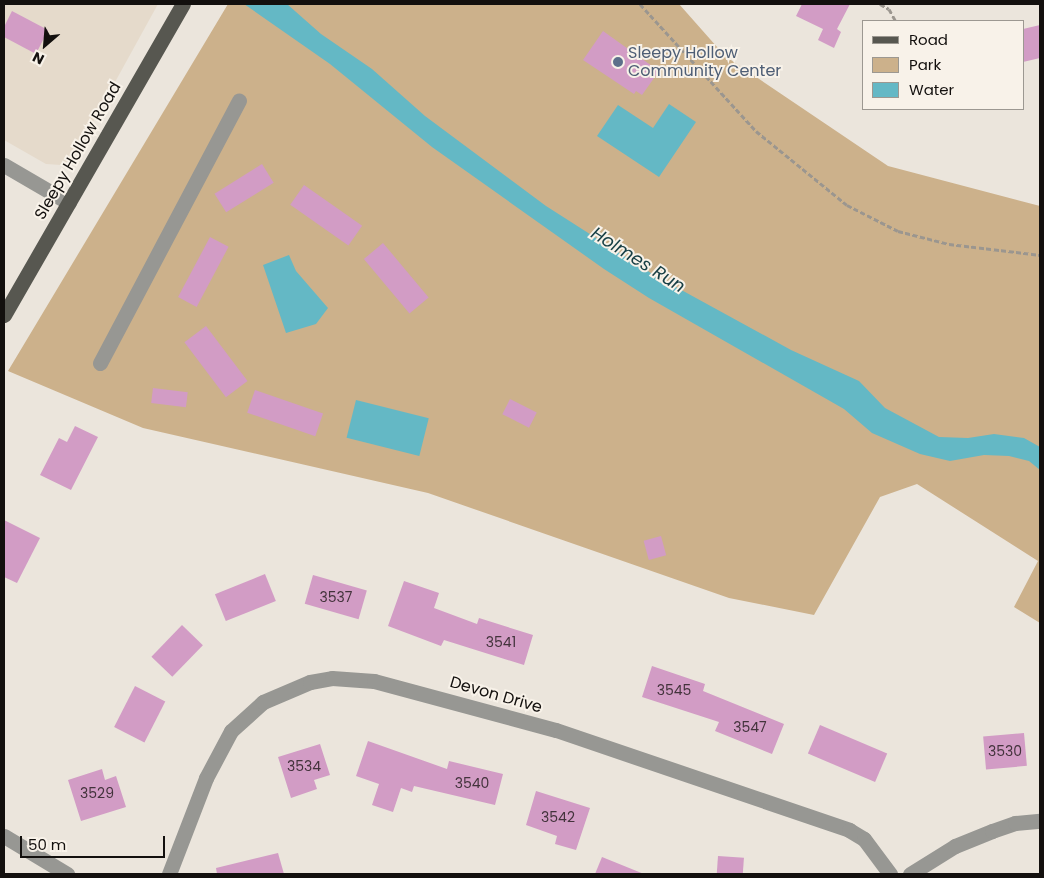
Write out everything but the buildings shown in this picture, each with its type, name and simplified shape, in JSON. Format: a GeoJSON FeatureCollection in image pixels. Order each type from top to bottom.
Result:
{"type":"FeatureCollection","features":[{"type":"Feature","properties":{"kind":"main road","name":"Sleepy Hollow Road"},"geometry":{"type":"LineString","coordinates":[[4,315],[182,5]]}},
{"type":"Feature","properties":{"kind":"street"},"geometry":{"type":"LineString","coordinates":[[100,363],[239,100]]}},
{"type":"Feature","properties":{"kind":"street"},"geometry":{"type":"LineString","coordinates":[[4,165],[70,203]]}},
{"type":"Feature","properties":{"kind":"street","name":"Devon Drive"},"geometry":{"type":"LineString","coordinates":[[169,874],[206,778],[231,731],[263,702],[310,682],[332,678],[374,681],[556,730],[850,830],[864,840],[890,874]]}},
{"type":"Feature","properties":{"kind":"street"},"geometry":{"type":"LineString","coordinates":[[910,874],[955,846],[1015,823],[1040,820]]}},
{"type":"Feature","properties":{"kind":"street"},"geometry":{"type":"LineString","coordinates":[[4,836],[67,874]]}},
{"type":"Feature","properties":{"kind":"path"},"geometry":{"type":"LineString","coordinates":[[640,4],[756,131],[847,205],[898,232],[949,244],[1040,255]]}},
{"type":"Feature","properties":{"kind":"path"},"geometry":{"type":"LineString","coordinates":[[880,4],[889,9],[895,20]]}},
{"type":"Feature","properties":{"kind":"shaded area"},"geometry":{"type":"Polygon","coordinates":[[[4,4],[158,4],[82,142],[71,160],[61,165],[46,164],[4,140],[4,4]]]}},
{"type":"Feature","properties":{"kind":"green space"},"geometry":{"type":"Polygon","coordinates":[[[228,4],[679,4],[725,56],[888,166],[1040,206],[1040,623],[1014,607],[1038,561],[917,484],[880,497],[814,615],[729,598],[428,493],[143,428],[8,371],[228,4]]]}},
{"type":"Feature","properties":{"kind":"water"},"geometry":{"type":"Polygon","coordinates":[[[244,4],[287,4],[321,34],[372,69],[425,116],[546,206],[654,275],[791,350],[859,381],[885,408],[939,437],[968,438],[994,434],[1024,438],[1040,447],[1040,470],[1029,461],[1009,456],[984,455],[950,461],[920,454],[872,433],[844,409],[649,298],[604,269],[432,147],[330,64],[244,4]]]}},
{"type":"Feature","properties":{"kind":"water"},"geometry":{"type":"Polygon","coordinates":[[[669,104],[696,122],[659,177],[597,136],[618,105],[653,128],[669,104]]]}},
{"type":"Feature","properties":{"kind":"water"},"geometry":{"type":"Polygon","coordinates":[[[289,255],[296,271],[328,308],[316,324],[286,333],[263,265],[289,255]]]}},
{"type":"Feature","properties":{"kind":"water"},"geometry":{"type":"Polygon","coordinates":[[[356,400],[429,418],[419,456],[347,438],[356,400]]]}},
{"type":"Feature","properties":{"kind":"place","name":"Sleepy Hollow Community Center"},"geometry":{"type":"Point","coordinates":[618,62]}},
{"type":"Feature","properties":{"kind":"water label","name":"Holmes Run"},"geometry":{"type":"Point","coordinates":[638,260]}}]}
